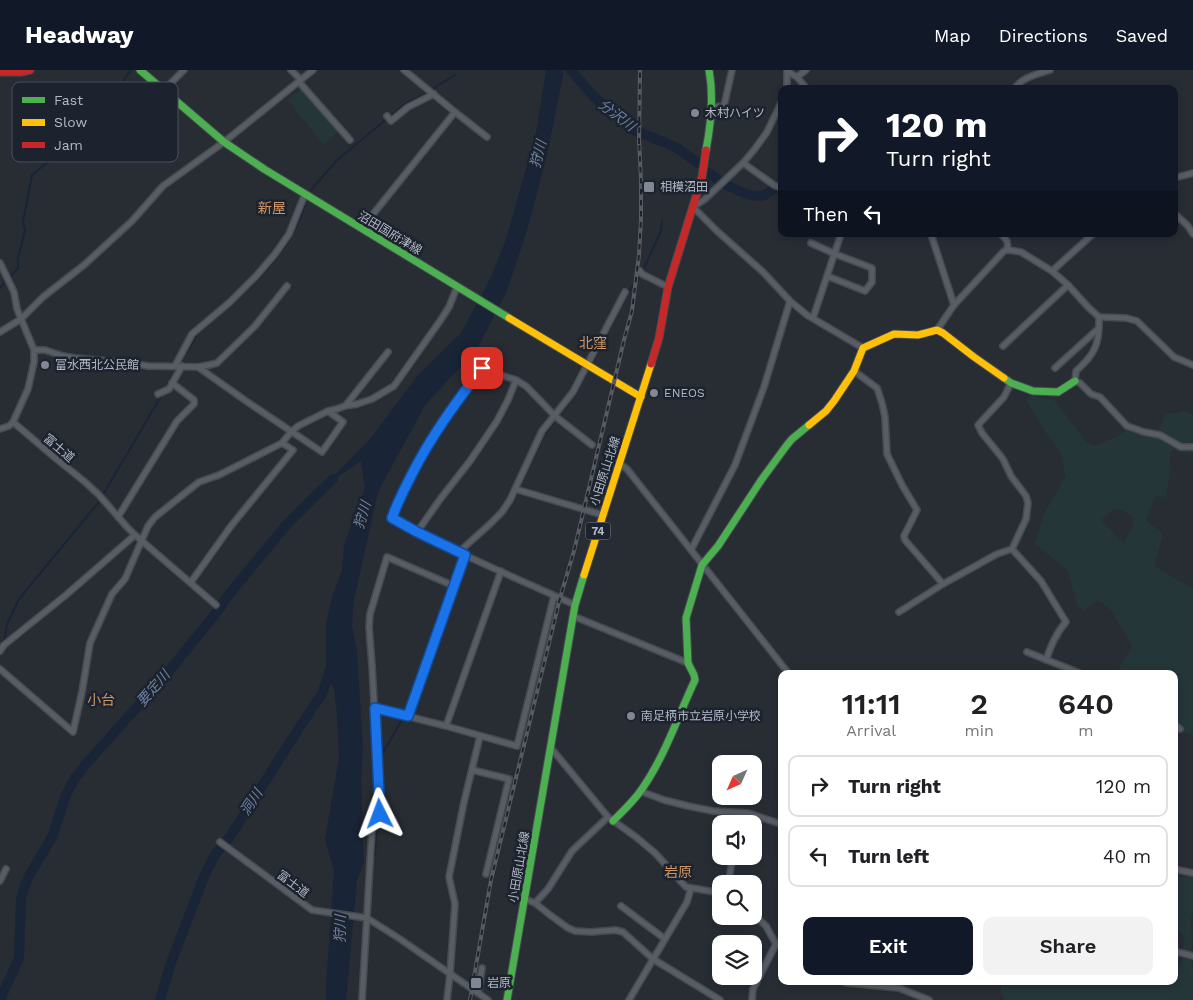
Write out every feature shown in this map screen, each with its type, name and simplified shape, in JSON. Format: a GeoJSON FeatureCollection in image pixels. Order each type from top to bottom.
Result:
{"type":"FeatureCollection","features":[{"type":"Feature","properties":{"kind":"main road"},"geometry":{"type":"LineString","coordinates":[[0,72],[30,70]]}},
{"type":"Feature","properties":{"kind":"main road","name":"沼田国府津線"},"geometry":{"type":"LineString","coordinates":[[140,70],[154,82]]}},
{"type":"Feature","properties":{"kind":"main road","name":"小田原山北線"},"geometry":{"type":"LineString","coordinates":[[507,1000],[575,605],[659,338],[668,287],[702,177],[712,107],[710,70]]}},
{"type":"Feature","properties":{"kind":"main road","name":"沼田国府津線"},"geometry":{"type":"LineString","coordinates":[[178,102],[224,142],[264,169],[457,288],[641,397]]}},
{"type":"Feature","properties":{"kind":"main road"},"geometry":{"type":"LineString","coordinates":[[611,819],[640,791],[650,776],[694,680],[694,675],[688,663],[686,618],[702,566],[718,546],[787,445],[826,411],[854,371],[863,348],[894,334],[918,335],[937,330],[1011,382],[1033,391],[1058,392],[1075,381]]}},
{"type":"Feature","properties":{"kind":"street"},"geometry":{"type":"LineString","coordinates":[[172,82],[184,70]]}},
{"type":"Feature","properties":{"kind":"street"},"geometry":{"type":"LineString","coordinates":[[291,70],[350,140]]}},
{"type":"Feature","properties":{"kind":"street"},"geometry":{"type":"LineString","coordinates":[[0,332],[21,319],[43,297],[84,265],[126,227],[163,186],[224,142],[313,70]]}},
{"type":"Feature","properties":{"kind":"street"},"geometry":{"type":"LineString","coordinates":[[404,70],[487,136]]}},
{"type":"Feature","properties":{"kind":"street"},"geometry":{"type":"LineString","coordinates":[[712,107],[724,106],[732,70]]}},
{"type":"Feature","properties":{"kind":"street"},"geometry":{"type":"LineString","coordinates":[[787,70],[804,85]]}},
{"type":"Feature","properties":{"kind":"street"},"geometry":{"type":"LineString","coordinates":[[787,70],[787,85]]}},
{"type":"Feature","properties":{"kind":"street"},"geometry":{"type":"LineString","coordinates":[[797,77],[806,70]]}},
{"type":"Feature","properties":{"kind":"street"},"geometry":{"type":"LineString","coordinates":[[1017,85],[1027,78],[1050,70]]}},
{"type":"Feature","properties":{"kind":"street"},"geometry":{"type":"LineString","coordinates":[[388,118],[391,121],[408,107],[434,94]]}},
{"type":"Feature","properties":{"kind":"street"},"geometry":{"type":"LineString","coordinates":[[778,109],[767,132],[743,163],[704,200],[693,207],[763,272],[790,300],[812,318],[863,348]]}},
{"type":"Feature","properties":{"kind":"street"},"geometry":{"type":"LineString","coordinates":[[362,228],[455,112]]}},
{"type":"Feature","properties":{"kind":"street"},"geometry":{"type":"LineString","coordinates":[[743,163],[778,187]]}},
{"type":"Feature","properties":{"kind":"street"},"geometry":{"type":"LineString","coordinates":[[1178,177],[1193,173]]}},
{"type":"Feature","properties":{"kind":"street"},"geometry":{"type":"LineString","coordinates":[[175,366],[192,334],[230,302],[275,254],[289,234],[305,194]]}},
{"type":"Feature","properties":{"kind":"street"},"geometry":{"type":"LineString","coordinates":[[1178,217],[1193,234]]}},
{"type":"Feature","properties":{"kind":"street"},"geometry":{"type":"LineString","coordinates":[[812,318],[841,237]]}},
{"type":"Feature","properties":{"kind":"street"},"geometry":{"type":"LineString","coordinates":[[932,237],[954,305]]}},
{"type":"Feature","properties":{"kind":"street"},"geometry":{"type":"LineString","coordinates":[[1004,237],[1007,241],[1008,250]]}},
{"type":"Feature","properties":{"kind":"street"},"geometry":{"type":"LineString","coordinates":[[1052,271],[1090,237]]}},
{"type":"Feature","properties":{"kind":"street"},"geometry":{"type":"LineString","coordinates":[[811,244],[872,268],[872,282],[865,291],[827,276]]}},
{"type":"Feature","properties":{"kind":"street"},"geometry":{"type":"LineString","coordinates":[[937,330],[954,305],[1004,251],[1008,250],[1021,252],[1052,271],[1099,316],[1126,318],[1137,321],[1174,357],[1193,366]]}},
{"type":"Feature","properties":{"kind":"street"},"geometry":{"type":"LineString","coordinates":[[0,429],[14,422],[28,389],[34,362],[34,350],[21,319],[9,279],[1,265]]}},
{"type":"Feature","properties":{"kind":"street"},"geometry":{"type":"LineString","coordinates":[[640,271],[642,274],[668,287]]}},
{"type":"Feature","properties":{"kind":"street"},"geometry":{"type":"LineString","coordinates":[[1003,346],[1068,285]]}},
{"type":"Feature","properties":{"kind":"street"},"geometry":{"type":"LineString","coordinates":[[34,350],[45,350],[74,358],[148,366],[198,367],[209,365],[217,362],[255,326],[287,286]]}},
{"type":"Feature","properties":{"kind":"street"},"geometry":{"type":"LineString","coordinates":[[0,669],[73,732],[90,643],[112,594],[125,578],[148,526],[155,517],[199,482],[219,475],[282,443],[298,426],[328,411],[357,404],[372,398],[394,386],[440,322],[457,288]]}},
{"type":"Feature","properties":{"kind":"street"},"geometry":{"type":"LineString","coordinates":[[408,716],[454,586],[462,554],[502,512],[510,500],[542,431],[573,392],[625,292]]}},
{"type":"Feature","properties":{"kind":"street"},"geometry":{"type":"LineString","coordinates":[[691,550],[735,464],[764,387],[790,300]]}},
{"type":"Feature","properties":{"kind":"street"},"geometry":{"type":"LineString","coordinates":[[1099,316],[1096,347],[1087,361],[1076,371],[1075,381],[1080,383],[1091,394],[1100,397],[1127,426],[1160,436],[1181,447],[1193,447]]}},
{"type":"Feature","properties":{"kind":"street"},"geometry":{"type":"LineString","coordinates":[[1055,368],[1099,328]]}},
{"type":"Feature","properties":{"kind":"street"},"geometry":{"type":"LineString","coordinates":[[346,406],[388,352]]}},
{"type":"Feature","properties":{"kind":"street"},"geometry":{"type":"LineString","coordinates":[[158,394],[169,389],[182,366]]}},
{"type":"Feature","properties":{"kind":"street"},"geometry":{"type":"LineString","coordinates":[[198,367],[322,452],[343,422],[328,411]]}},
{"type":"Feature","properties":{"kind":"street"},"geometry":{"type":"LineString","coordinates":[[575,605],[462,554],[392,518],[397,502],[440,425],[482,368],[516,380],[526,386],[555,416],[592,445]]}},
{"type":"Feature","properties":{"kind":"street"},"geometry":{"type":"LineString","coordinates":[[854,371],[877,388],[885,417],[886,454],[917,510],[904,536],[905,540],[942,584]]}},
{"type":"Feature","properties":{"kind":"street"},"geometry":{"type":"LineString","coordinates":[[417,532],[492,428],[508,400],[516,380]]}},
{"type":"Feature","properties":{"kind":"street"},"geometry":{"type":"LineString","coordinates":[[899,612],[942,584],[997,554],[1012,549],[1026,519],[1028,504],[1026,496],[1011,476],[1003,459],[982,433],[978,425],[1004,397],[1011,382]]}},
{"type":"Feature","properties":{"kind":"street"},"geometry":{"type":"LineString","coordinates":[[118,516],[177,421],[194,404],[194,400],[172,383]]}},
{"type":"Feature","properties":{"kind":"street","name":"富士道"},"geometry":{"type":"LineString","coordinates":[[14,422],[86,482],[135,534],[216,605]]}},
{"type":"Feature","properties":{"kind":"street"},"geometry":{"type":"LineString","coordinates":[[191,582],[225,534],[293,450],[282,443]]}},
{"type":"Feature","properties":{"kind":"street"},"geometry":{"type":"LineString","coordinates":[[619,463],[627,469],[786,670]]}},
{"type":"Feature","properties":{"kind":"street"},"geometry":{"type":"LineString","coordinates":[[515,489],[602,515]]}},
{"type":"Feature","properties":{"kind":"street"},"geometry":{"type":"LineString","coordinates":[[0,652],[2,644],[66,595],[135,534]]}},
{"type":"Feature","properties":{"kind":"street"},"geometry":{"type":"LineString","coordinates":[[1012,549],[1041,582],[1066,622],[1058,630],[1046,660]]}},
{"type":"Feature","properties":{"kind":"street"},"geometry":{"type":"LineString","coordinates":[[362,1000],[372,829],[378,821],[380,814],[369,627],[370,614],[387,557],[454,586]]}},
{"type":"Feature","properties":{"kind":"street"},"geometry":{"type":"LineString","coordinates":[[446,726],[501,571]]}},
{"type":"Feature","properties":{"kind":"street"},"geometry":{"type":"LineString","coordinates":[[375,708],[517,746],[554,596]]}},
{"type":"Feature","properties":{"kind":"street"},"geometry":{"type":"LineString","coordinates":[[573,616],[688,663]]}},
{"type":"Feature","properties":{"kind":"street"},"geometry":{"type":"LineString","coordinates":[[1027,652],[1072,670]]}},
{"type":"Feature","properties":{"kind":"street"},"geometry":{"type":"LineString","coordinates":[[447,1000],[455,904],[449,877],[462,810],[480,736]]}},
{"type":"Feature","properties":{"kind":"street"},"geometry":{"type":"LineString","coordinates":[[551,748],[611,819],[636,836],[655,853],[686,887],[712,892]]}},
{"type":"Feature","properties":{"kind":"street"},"geometry":{"type":"LineString","coordinates":[[472,770],[509,779],[486,874]]}},
{"type":"Feature","properties":{"kind":"street"},"geometry":{"type":"LineString","coordinates":[[640,791],[688,806],[713,811],[748,813],[778,821]]}},
{"type":"Feature","properties":{"kind":"street"},"geometry":{"type":"LineString","coordinates":[[535,903],[548,889],[572,852],[611,819]]}},
{"type":"Feature","properties":{"kind":"street","name":"富士道"},"geometry":{"type":"LineString","coordinates":[[220,842],[312,910],[366,918],[400,939],[488,1000]]}},
{"type":"Feature","properties":{"kind":"street"},"geometry":{"type":"LineString","coordinates":[[0,880],[6,870]]}},
{"type":"Feature","properties":{"kind":"street"},"geometry":{"type":"LineString","coordinates":[[1178,870],[1193,873]]}},
{"type":"Feature","properties":{"kind":"street"},"geometry":{"type":"LineString","coordinates":[[629,1000],[687,902],[691,888]]}},
{"type":"Feature","properties":{"kind":"street"},"geometry":{"type":"LineString","coordinates":[[525,899],[535,903],[556,920],[575,931],[615,930],[623,932],[653,959],[720,1000]]}},
{"type":"Feature","properties":{"kind":"street"},"geometry":{"type":"LineString","coordinates":[[621,906],[665,939]]}},
{"type":"Feature","properties":{"kind":"street"},"geometry":{"type":"LineString","coordinates":[[752,1000],[753,989],[778,944],[762,922]]}},
{"type":"Feature","properties":{"kind":"street"},"geometry":{"type":"LineString","coordinates":[[1178,952],[1193,956]]}},
{"type":"Feature","properties":{"kind":"street"},"geometry":{"type":"LineString","coordinates":[[478,993],[482,968]]}},
{"type":"Feature","properties":{"kind":"street"},"geometry":{"type":"LineString","coordinates":[[867,985],[899,988],[929,1000]]}},
{"type":"Feature","properties":{"kind":"shaded area"},"geometry":{"type":"Polygon","coordinates":[[[302,89],[339,131],[324,144],[288,100],[302,89]]]}},
{"type":"Feature","properties":{"kind":"shaded area"},"geometry":{"type":"Polygon","coordinates":[[[1031,396],[1054,400],[1086,442],[1093,446],[1119,436],[1125,430],[1158,433],[1165,413],[1183,411],[1193,415],[1193,454],[1173,450],[1170,453],[1166,497],[1155,496],[1146,520],[1163,534],[1154,566],[1193,589],[1193,735],[1178,731],[1178,670],[1118,670],[1132,646],[1112,611],[1098,600],[1083,611],[1077,605],[1068,570],[1035,544],[1044,514],[1066,476],[1060,452],[1038,421],[1027,400],[1031,396]],[[1114,508],[1101,520],[1124,544],[1134,524],[1132,516],[1114,508]]]}},
{"type":"Feature","properties":{"kind":"shaded area"},"geometry":{"type":"Polygon","coordinates":[[[1178,876],[1193,878],[1193,913],[1191,917],[1193,1000],[1005,1000],[1001,994],[1001,985],[1178,985],[1178,966],[1182,963],[1184,935],[1178,931],[1178,876]]]}},
{"type":"Feature","properties":{"kind":"water","name":"狩川"},"geometry":{"type":"Polygon","coordinates":[[[546,70],[563,70],[563,76],[547,155],[528,227],[507,291],[477,349],[425,405],[378,492],[354,600],[352,625],[357,651],[363,747],[361,779],[364,863],[357,880],[346,1000],[326,1000],[334,870],[325,839],[339,757],[334,688],[326,674],[326,624],[332,597],[342,570],[344,545],[365,488],[361,461],[323,487],[370,439],[418,375],[461,333],[491,277],[506,239],[536,133],[546,70]]]}},
{"type":"Feature","properties":{"kind":"waterway"},"geometry":{"type":"LineString","coordinates":[[122,82],[131,70]]}},
{"type":"Feature","properties":{"kind":"waterway","name":"分沢川"},"geometry":{"type":"LineString","coordinates":[[571,70],[594,97],[636,131],[679,149],[698,163]]}},
{"type":"Feature","properties":{"kind":"waterway"},"geometry":{"type":"LineString","coordinates":[[434,88],[455,75]]}},
{"type":"Feature","properties":{"kind":"waterway"},"geometry":{"type":"LineString","coordinates":[[311,190],[337,160],[405,104],[427,93]]}},
{"type":"Feature","properties":{"kind":"waterway"},"geometry":{"type":"LineString","coordinates":[[0,288],[18,268],[18,258],[25,231],[23,222],[32,175],[48,162]]}},
{"type":"Feature","properties":{"kind":"waterway","name":"分沢川"},"geometry":{"type":"LineString","coordinates":[[709,173],[718,180]]}},
{"type":"Feature","properties":{"kind":"waterway","name":"分沢川"},"geometry":{"type":"LineString","coordinates":[[725,184],[755,196],[764,195],[778,186]]}},
{"type":"Feature","properties":{"kind":"waterway"},"geometry":{"type":"LineString","coordinates":[[232,304],[259,278],[284,248],[296,227],[306,202]]}},
{"type":"Feature","properties":{"kind":"waterway","name":"分沢川"},"geometry":{"type":"LineString","coordinates":[[1178,213],[1193,227]]}},
{"type":"Feature","properties":{"kind":"waterway"},"geometry":{"type":"LineString","coordinates":[[591,365],[630,289],[640,277],[661,231],[662,220]]}},
{"type":"Feature","properties":{"kind":"waterway"},"geometry":{"type":"LineString","coordinates":[[165,389],[198,333],[228,307]]}},
{"type":"Feature","properties":{"kind":"waterway"},"geometry":{"type":"LineString","coordinates":[[507,509],[516,495],[544,435],[575,395],[589,369]]}},
{"type":"Feature","properties":{"kind":"waterway"},"geometry":{"type":"LineString","coordinates":[[2,644],[7,624],[19,599],[98,503],[163,393]]}},
{"type":"Feature","properties":{"kind":"waterway","name":"要定川"},"geometry":{"type":"LineString","coordinates":[[0,1000],[19,958],[21,899],[24,888],[53,835],[65,797],[75,778],[169,671],[288,523],[333,479]]}},
{"type":"Feature","properties":{"kind":"waterway"},"geometry":{"type":"LineString","coordinates":[[375,855],[376,833],[383,819],[384,811],[381,756],[410,703],[461,557],[485,532]]}},
{"type":"Feature","properties":{"kind":"waterway","name":"洞川"},"geometry":{"type":"LineString","coordinates":[[160,1000],[171,963],[205,874],[215,855],[231,835],[322,694],[332,664]]}},
{"type":"Feature","properties":{"kind":"railway"},"geometry":{"type":"LineString","coordinates":[[639,144],[640,70]]}},
{"type":"Feature","properties":{"kind":"railway"},"geometry":{"type":"LineString","coordinates":[[470,1000],[491,880],[632,311],[639,255],[641,219],[639,138]]}},
{"type":"Feature","properties":{"kind":"traffic: fast"},"geometry":{"type":"LineString","coordinates":[[140,70],[154,82]]}},
{"type":"Feature","properties":{"kind":"traffic: fast"},"geometry":{"type":"LineString","coordinates":[[706,150],[711,110],[709,70]]}},
{"type":"Feature","properties":{"kind":"traffic: fast"},"geometry":{"type":"LineString","coordinates":[[178,103],[224,142],[264,169],[509,318]]}},
{"type":"Feature","properties":{"kind":"traffic: fast"},"geometry":{"type":"LineString","coordinates":[[1004,378],[1011,383],[1033,391],[1058,392],[1075,381]]}},
{"type":"Feature","properties":{"kind":"traffic: fast"},"geometry":{"type":"LineString","coordinates":[[613,821],[636,798],[650,776],[664,750],[695,680],[688,663],[686,618],[702,565],[718,546],[787,445],[809,425]]}},
{"type":"Feature","properties":{"kind":"traffic: fast"},"geometry":{"type":"LineString","coordinates":[[507,1000],[575,605],[584,575]]}},
{"type":"Feature","properties":{"kind":"traffic: slow"},"geometry":{"type":"LineString","coordinates":[[509,318],[641,397]]}},
{"type":"Feature","properties":{"kind":"traffic: slow"},"geometry":{"type":"LineString","coordinates":[[809,425],[826,411],[834,401],[854,371],[863,348],[894,334],[918,335],[937,330],[1004,378]]}},
{"type":"Feature","properties":{"kind":"traffic: slow"},"geometry":{"type":"LineString","coordinates":[[584,575],[651,364]]}},
{"type":"Feature","properties":{"kind":"traffic: jam"},"geometry":{"type":"LineString","coordinates":[[0,72],[30,70]]}},
{"type":"Feature","properties":{"kind":"traffic: jam"},"geometry":{"type":"LineString","coordinates":[[651,364],[659,338],[668,287],[702,177],[706,150]]}},
{"type":"Feature","properties":{"kind":"place","name":"木村ハイツ"},"geometry":{"type":"Point","coordinates":[695,113]}},
{"type":"Feature","properties":{"kind":"place","name":"相模沼田"},"geometry":{"type":"Point","coordinates":[649,187]}},
{"type":"Feature","properties":{"kind":"place","name":"富水西北公民館"},"geometry":{"type":"Point","coordinates":[45,365]}},
{"type":"Feature","properties":{"kind":"place","name":"ENEOS"},"geometry":{"type":"Point","coordinates":[654,393]}},
{"type":"Feature","properties":{"kind":"place","name":"南足柄市立岩原小学校"},"geometry":{"type":"Point","coordinates":[631,716]}},
{"type":"Feature","properties":{"kind":"place","name":"岩原"},"geometry":{"type":"Point","coordinates":[476,983]}},
{"type":"Feature","properties":{"kind":"district","name":"新屋"},"geometry":{"type":"Point","coordinates":[272,208]}},
{"type":"Feature","properties":{"kind":"district","name":"北窪"},"geometry":{"type":"Point","coordinates":[593,343]}},
{"type":"Feature","properties":{"kind":"district","name":"小台"},"geometry":{"type":"Point","coordinates":[101,700]}},
{"type":"Feature","properties":{"kind":"district","name":"岩原"},"geometry":{"type":"Point","coordinates":[678,872]}},
{"type":"Feature","properties":{"kind":"route"},"geometry":{"type":"LineString","coordinates":[[380,814],[375,708],[408,716],[465,555],[392,518],[397,502],[440,425],[482,368]]}}]}
